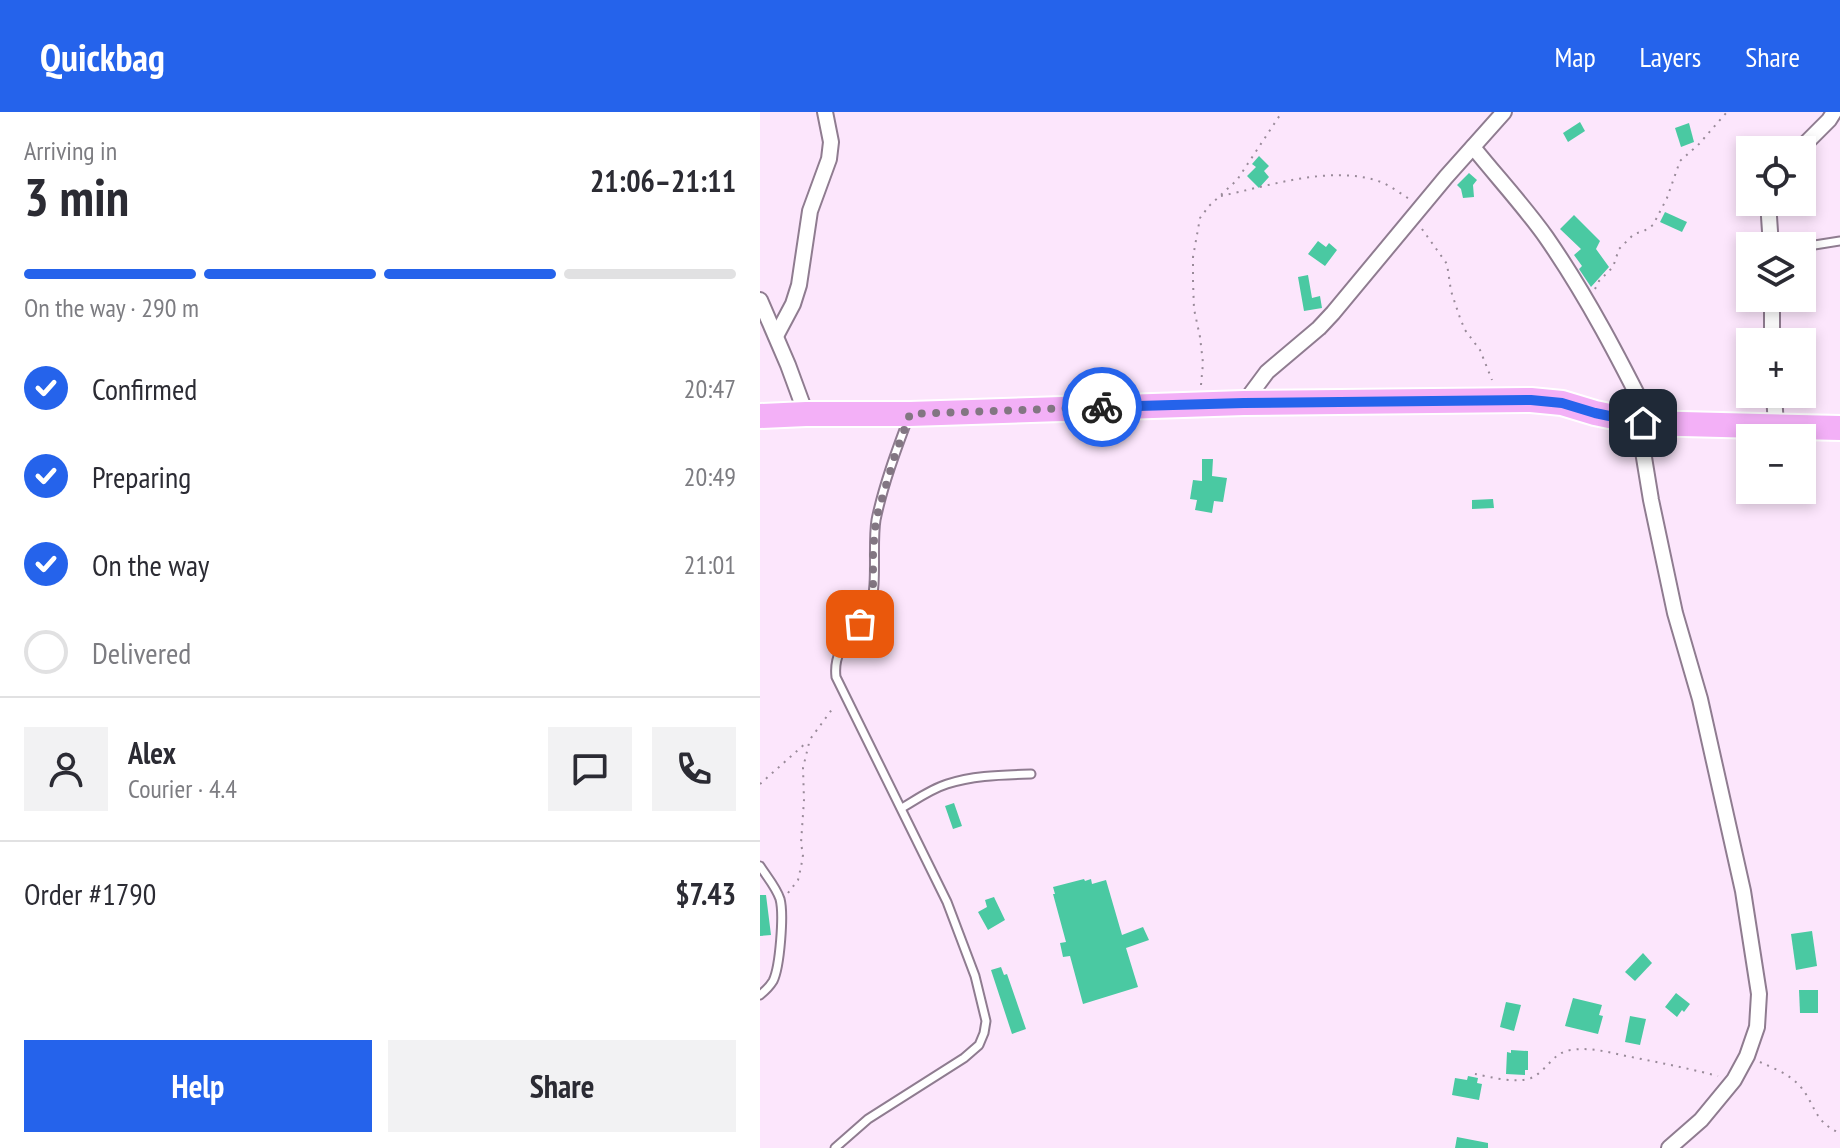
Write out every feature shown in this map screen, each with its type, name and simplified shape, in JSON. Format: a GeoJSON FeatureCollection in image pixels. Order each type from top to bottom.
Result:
{"type":"FeatureCollection","features":[{"type":"Feature","properties":{"kind":"highway"},"geometry":{"type":"LineString","coordinates":[[760,416],[1244,403],[1531,400],[1562,403],[1645,422],[1736,425]]}},
{"type":"Feature","properties":{"kind":"highway"},"geometry":{"type":"LineString","coordinates":[[1816,427],[1840,428]]}},
{"type":"Feature","properties":{"kind":"street"},"geometry":{"type":"LineString","coordinates":[[776,336],[799,285],[810,211],[829,159],[831,142],[825,112]]}},
{"type":"Feature","properties":{"kind":"street"},"geometry":{"type":"LineString","coordinates":[[1244,403],[1267,372],[1333,313],[1504,112]]}},
{"type":"Feature","properties":{"kind":"street"},"geometry":{"type":"LineString","coordinates":[[1813,136],[1834,112]]}},
{"type":"Feature","properties":{"kind":"street"},"geometry":{"type":"LineString","coordinates":[[1473,147],[1545,235],[1592,310],[1608,336],[1645,422],[1651,500],[1749,919],[1759,994],[1757,1027],[1747,1056],[1734,1080],[1701,1120],[1669,1148]]}},
{"type":"Feature","properties":{"kind":"street"},"geometry":{"type":"LineString","coordinates":[[760,300],[806,414]]}},
{"type":"Feature","properties":{"kind":"lane"},"geometry":{"type":"LineString","coordinates":[[1816,245],[1840,241]]}},
{"type":"Feature","properties":{"kind":"lane"},"geometry":{"type":"LineString","coordinates":[[835,1148],[868,1119],[964,1058],[979,1045],[986,1021],[975,976],[947,902],[836,677],[836,658],[871,604],[876,519],[910,414]]}},
{"type":"Feature","properties":{"kind":"lane"},"geometry":{"type":"LineString","coordinates":[[902,808],[947,784],[993,776],[1031,774]]}},
{"type":"Feature","properties":{"kind":"lane"},"geometry":{"type":"LineString","coordinates":[[760,866],[780,902],[777,969],[774,979],[760,995]]}},
{"type":"Feature","properties":{"kind":"path"},"geometry":{"type":"LineString","coordinates":[[1200,404],[1203,363],[1194,309],[1193,257],[1200,218],[1237,180],[1282,112]]}},
{"type":"Feature","properties":{"kind":"path"},"geometry":{"type":"LineString","coordinates":[[1592,310],[1596,287],[1613,267],[1618,250],[1634,234],[1653,225],[1667,198],[1680,161],[1727,112]]}},
{"type":"Feature","properties":{"kind":"path"},"geometry":{"type":"LineString","coordinates":[[1219,197],[1319,176],[1355,176],[1379,181],[1418,212],[1447,264],[1451,291],[1460,318],[1485,359],[1499,401]]}},
{"type":"Feature","properties":{"kind":"path"},"geometry":{"type":"LineString","coordinates":[[760,784],[805,745],[833,708]]}},
{"type":"Feature","properties":{"kind":"path"},"geometry":{"type":"LineString","coordinates":[[780,902],[797,882],[801,867],[803,768],[810,739]]}},
{"type":"Feature","properties":{"kind":"path"},"geometry":{"type":"LineString","coordinates":[[1475,1074],[1516,1080],[1531,1078],[1565,1050],[1579,1048],[1687,1067],[1734,1080]]}},
{"type":"Feature","properties":{"kind":"path"},"geometry":{"type":"LineString","coordinates":[[1747,1056],[1799,1085],[1822,1122],[1840,1133]]}},
{"type":"Feature","properties":{"kind":"building"},"geometry":{"type":"Polygon","coordinates":[[[1580,122],[1585,131],[1568,142],[1563,133],[1580,122]]]}},
{"type":"Feature","properties":{"kind":"building"},"geometry":{"type":"Polygon","coordinates":[[[1689,123],[1694,142],[1681,147],[1675,128],[1689,123]]]}},
{"type":"Feature","properties":{"kind":"building"},"geometry":{"type":"Polygon","coordinates":[[[1259,156],[1269,166],[1264,171],[1269,177],[1259,188],[1247,176],[1256,167],[1252,164],[1259,156]]]}},
{"type":"Feature","properties":{"kind":"building"},"geometry":{"type":"Polygon","coordinates":[[[1469,173],[1477,180],[1473,185],[1474,197],[1463,198],[1457,185],[1469,173]]]}},
{"type":"Feature","properties":{"kind":"building"},"geometry":{"type":"Polygon","coordinates":[[[1665,212],[1687,222],[1682,232],[1660,222],[1665,212]]]}},
{"type":"Feature","properties":{"kind":"building"},"geometry":{"type":"Polygon","coordinates":[[[1574,215],[1600,241],[1596,249],[1609,267],[1591,287],[1574,255],[1581,249],[1560,229],[1574,215]]]}},
{"type":"Feature","properties":{"kind":"building"},"geometry":{"type":"Polygon","coordinates":[[[1318,241],[1326,247],[1329,243],[1337,250],[1325,266],[1308,254],[1318,241]]]}},
{"type":"Feature","properties":{"kind":"building"},"geometry":{"type":"Polygon","coordinates":[[[1308,275],[1312,298],[1320,296],[1322,308],[1304,311],[1298,277],[1308,275]]]}},
{"type":"Feature","properties":{"kind":"building"},"geometry":{"type":"Polygon","coordinates":[[[1202,459],[1213,459],[1212,476],[1227,478],[1223,502],[1214,501],[1212,513],[1195,510],[1197,500],[1190,499],[1193,480],[1202,481],[1202,459]]]}},
{"type":"Feature","properties":{"kind":"building"},"geometry":{"type":"Polygon","coordinates":[[[1493,499],[1494,508],[1472,509],[1472,500],[1493,499]]]}},
{"type":"Feature","properties":{"kind":"building"},"geometry":{"type":"Polygon","coordinates":[[[954,803],[962,826],[953,829],[945,806],[954,803]]]}},
{"type":"Feature","properties":{"kind":"building"},"geometry":{"type":"Polygon","coordinates":[[[1091,879],[1092,884],[1106,880],[1122,935],[1143,927],[1149,940],[1126,948],[1138,987],[1083,1004],[1070,956],[1063,957],[1060,943],[1066,942],[1053,887],[1091,879]]]}},
{"type":"Feature","properties":{"kind":"building"},"geometry":{"type":"Polygon","coordinates":[[[760,895],[766,895],[771,935],[760,936],[760,895]]]}},
{"type":"Feature","properties":{"kind":"building"},"geometry":{"type":"Polygon","coordinates":[[[994,897],[1005,920],[988,930],[978,912],[987,907],[985,900],[994,897]]]}},
{"type":"Feature","properties":{"kind":"building"},"geometry":{"type":"Polygon","coordinates":[[[1812,931],[1817,966],[1796,970],[1791,934],[1812,931]]]}},
{"type":"Feature","properties":{"kind":"building"},"geometry":{"type":"Polygon","coordinates":[[[1643,953],[1652,963],[1635,981],[1625,972],[1643,953]]]}},
{"type":"Feature","properties":{"kind":"building"},"geometry":{"type":"Polygon","coordinates":[[[1001,967],[1004,975],[1007,974],[1026,1029],[1012,1034],[991,970],[1001,967]]]}},
{"type":"Feature","properties":{"kind":"building"},"geometry":{"type":"Polygon","coordinates":[[[1799,990],[1818,990],[1818,1013],[1800,1013],[1799,990]]]}},
{"type":"Feature","properties":{"kind":"building"},"geometry":{"type":"Polygon","coordinates":[[[1676,993],[1690,1004],[1677,1017],[1665,1007],[1676,993]]]}},
{"type":"Feature","properties":{"kind":"building"},"geometry":{"type":"Polygon","coordinates":[[[1573,998],[1602,1005],[1599,1015],[1603,1016],[1598,1034],[1565,1026],[1573,998]]]}},
{"type":"Feature","properties":{"kind":"building"},"geometry":{"type":"Polygon","coordinates":[[[1506,1002],[1521,1005],[1514,1031],[1500,1027],[1506,1002]]]}},
{"type":"Feature","properties":{"kind":"building"},"geometry":{"type":"Polygon","coordinates":[[[1630,1016],[1646,1019],[1640,1045],[1625,1042],[1630,1016]]]}},
{"type":"Feature","properties":{"kind":"building"},"geometry":{"type":"Polygon","coordinates":[[[1511,1050],[1528,1051],[1525,1075],[1506,1074],[1507,1052],[1511,1053],[1511,1050]]]}},
{"type":"Feature","properties":{"kind":"building"},"geometry":{"type":"Polygon","coordinates":[[[1468,1076],[1478,1078],[1477,1083],[1482,1084],[1479,1100],[1452,1095],[1455,1078],[1467,1080],[1468,1076]]]}},
{"type":"Feature","properties":{"kind":"building"},"geometry":{"type":"Polygon","coordinates":[[[1457,1137],[1488,1143],[1488,1148],[1455,1148],[1457,1137]]]}},
{"type":"Feature","properties":{"kind":"way so far"},"geometry":{"type":"LineString","coordinates":[[860,624],[868,612],[873,594],[876,519],[910,414],[1102,407]]}},
{"type":"Feature","properties":{"kind":"route"},"geometry":{"type":"LineString","coordinates":[[1102,407],[1531,400],[1562,403],[1643,423]]}}]}
